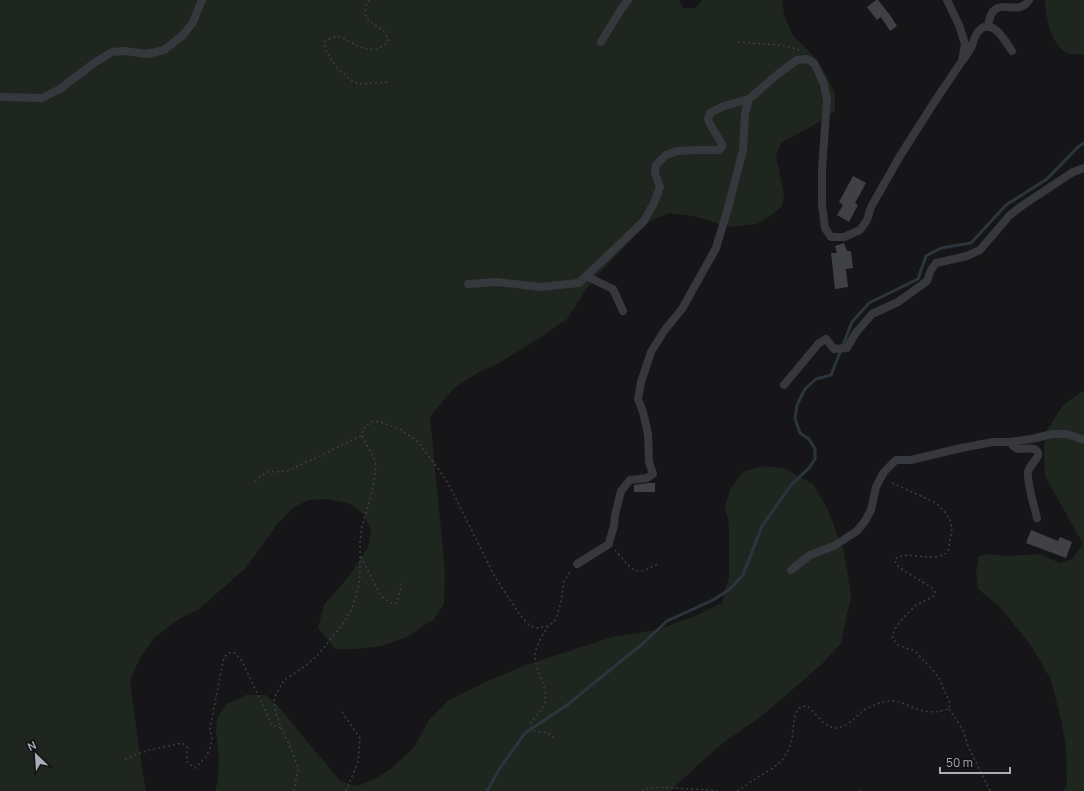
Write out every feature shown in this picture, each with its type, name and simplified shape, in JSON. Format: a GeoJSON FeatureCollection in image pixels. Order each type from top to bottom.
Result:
{"type":"FeatureCollection","features":[{"type":"Feature","properties":{"kind":"street"},"geometry":{"type":"LineString","coordinates":[[0,97],[42,98],[60,90],[94,63],[112,52],[125,51],[147,54],[164,50],[183,35],[193,22],[202,0]]}},
{"type":"Feature","properties":{"kind":"street"},"geometry":{"type":"LineString","coordinates":[[601,42],[628,0]]}},
{"type":"Feature","properties":{"kind":"street"},"geometry":{"type":"LineString","coordinates":[[947,0],[959,25],[965,44],[962,61]]}},
{"type":"Feature","properties":{"kind":"street"},"geometry":{"type":"LineString","coordinates":[[994,0],[995,9]]}},
{"type":"Feature","properties":{"kind":"street"},"geometry":{"type":"LineString","coordinates":[[988,27],[990,16],[995,9],[1001,7],[1019,8],[1026,4],[1029,0]]}},
{"type":"Feature","properties":{"kind":"street"},"geometry":{"type":"LineString","coordinates":[[468,284],[496,282],[541,287],[579,283],[644,222],[660,187],[655,173],[656,165],[666,155],[677,151],[719,150],[722,145],[709,122],[708,118],[710,113],[724,106],[748,99],[797,60],[808,58],[814,63],[824,84],[827,101],[822,169],[822,205],[825,228],[831,237],[844,237],[860,230],[867,220],[871,207],[900,156],[970,50],[978,33],[982,29],[988,27],[993,28],[1000,33],[1012,51]]}},
{"type":"Feature","properties":{"kind":"street"},"geometry":{"type":"LineString","coordinates":[[577,564],[609,544],[621,491],[630,480],[647,478],[653,474],[649,462],[648,434],[638,398],[641,382],[651,352],[664,331],[682,309],[716,248],[743,150],[745,114],[748,99]]}},
{"type":"Feature","properties":{"kind":"street"},"geometry":{"type":"LineString","coordinates":[[784,385],[819,343],[826,339],[834,349],[847,348],[855,334],[872,314],[898,302],[927,281],[931,270],[936,263],[967,256],[980,250],[1009,216],[1072,172],[1084,168]]}},
{"type":"Feature","properties":{"kind":"street"},"geometry":{"type":"LineString","coordinates":[[586,276],[613,289],[624,311]]}},
{"type":"Feature","properties":{"kind":"street"},"geometry":{"type":"LineString","coordinates":[[791,570],[810,555],[834,546],[857,531],[866,521],[871,510],[876,487],[881,477],[896,460],[911,460],[961,448],[994,442],[1011,442],[1052,434],[1067,434],[1084,440]]}},
{"type":"Feature","properties":{"kind":"street"},"geometry":{"type":"LineString","coordinates":[[1011,442],[1016,449],[1034,449],[1038,451],[1038,457],[1029,468],[1028,472],[1037,518]]}},
{"type":"Feature","properties":{"kind":"path"},"geometry":{"type":"LineString","coordinates":[[369,0],[365,8],[367,19],[385,31],[388,36],[388,42],[383,47],[373,50],[365,49],[340,37],[325,41],[325,49],[337,68],[358,84],[390,82]]}},
{"type":"Feature","properties":{"kind":"path"},"geometry":{"type":"LineString","coordinates":[[738,42],[779,45],[797,49],[808,58]]}},
{"type":"Feature","properties":{"kind":"path"},"geometry":{"type":"LineString","coordinates":[[294,791],[298,768],[276,714],[274,698],[284,680],[317,656],[342,625],[352,609],[360,576],[360,542],[362,526],[369,502],[376,466],[373,456],[362,435],[364,428],[367,425],[374,421],[383,423],[400,430],[418,442],[449,486],[495,577],[520,615],[530,626],[538,628],[548,626],[554,622],[561,602],[564,581],[570,570],[577,564]]}},
{"type":"Feature","properties":{"kind":"path"},"geometry":{"type":"LineString","coordinates":[[255,481],[268,472],[287,471],[362,435]]}},
{"type":"Feature","properties":{"kind":"path"},"geometry":{"type":"LineString","coordinates":[[881,477],[936,503],[944,510],[950,519],[952,529],[948,552],[944,555],[935,557],[908,556],[895,558],[896,564],[901,569],[932,588],[935,594],[933,597],[916,605],[903,618],[892,636],[898,645],[915,651],[938,676],[950,703],[949,709],[963,730],[968,746],[990,791]]}},
{"type":"Feature","properties":{"kind":"path"},"geometry":{"type":"LineString","coordinates":[[609,544],[628,565],[638,571],[642,571],[659,564]]}},
{"type":"Feature","properties":{"kind":"path"},"geometry":{"type":"LineString","coordinates":[[360,556],[382,596],[392,604],[396,603],[398,600],[402,582]]}},
{"type":"Feature","properties":{"kind":"path"},"geometry":{"type":"LineString","coordinates":[[548,626],[537,648],[535,656],[537,668],[544,688],[544,706],[540,714],[532,721],[530,725],[534,731],[545,732],[556,740]]}},
{"type":"Feature","properties":{"kind":"path"},"geometry":{"type":"LineString","coordinates":[[125,759],[149,750],[182,743],[187,747],[187,762],[190,765],[195,768],[202,762],[206,757],[212,740],[210,728],[224,657],[228,653],[234,653],[242,661],[272,725],[281,728]]}},
{"type":"Feature","properties":{"kind":"path"},"geometry":{"type":"LineString","coordinates":[[737,791],[774,768],[785,757],[792,742],[795,715],[800,707],[807,706],[821,721],[830,727],[837,728],[844,726],[853,720],[864,710],[890,701],[924,711],[940,712],[949,709]]}},
{"type":"Feature","properties":{"kind":"path"},"geometry":{"type":"LineString","coordinates":[[342,712],[360,738],[358,762],[346,791]]}},
{"type":"Feature","properties":{"kind":"path"},"geometry":{"type":"LineString","coordinates":[[642,791],[656,787],[718,791]]}},
{"type":"Feature","properties":{"kind":"shaded area"},"geometry":{"type":"Polygon","coordinates":[[[0,0],[679,0],[683,8],[696,8],[702,0],[782,0],[784,15],[793,36],[813,55],[826,74],[835,94],[835,111],[823,120],[781,143],[776,156],[784,195],[782,206],[771,215],[757,224],[730,227],[693,216],[669,213],[648,222],[592,281],[567,319],[499,363],[479,372],[454,388],[430,417],[445,571],[444,604],[434,619],[407,637],[381,646],[358,649],[335,649],[318,628],[324,605],[350,575],[368,547],[371,529],[363,514],[351,504],[328,499],[309,500],[294,507],[278,523],[246,568],[199,609],[179,619],[155,637],[139,660],[130,681],[146,791],[0,791],[0,0]]]}},
{"type":"Feature","properties":{"kind":"shaded area"},"geometry":{"type":"Polygon","coordinates":[[[1045,0],[1084,0],[1084,55],[1067,53],[1060,48],[1052,36],[1046,14],[1045,0]]]}},
{"type":"Feature","properties":{"kind":"shaded area"},"geometry":{"type":"Polygon","coordinates":[[[1084,390],[1084,791],[1063,791],[1067,784],[1066,746],[1051,680],[1032,647],[999,606],[978,589],[976,573],[979,556],[987,554],[1007,556],[1041,554],[1059,563],[1072,559],[1083,544],[1045,476],[1044,445],[1047,430],[1063,405],[1084,390]]]}},
{"type":"Feature","properties":{"kind":"shaded area"},"geometry":{"type":"Polygon","coordinates":[[[766,466],[786,469],[813,484],[828,510],[844,552],[851,596],[841,643],[821,665],[763,715],[719,746],[670,791],[215,791],[218,781],[219,758],[216,732],[217,718],[226,704],[246,695],[266,695],[277,705],[341,782],[358,786],[378,777],[393,767],[414,747],[429,720],[449,700],[490,680],[526,665],[612,637],[656,630],[693,617],[722,603],[729,576],[729,524],[725,507],[730,489],[744,471],[766,466]]]}},
{"type":"Feature","properties":{"kind":"building"},"geometry":{"type":"Polygon","coordinates":[[[878,0],[897,26],[890,31],[881,17],[877,20],[867,7],[878,0]]]}},
{"type":"Feature","properties":{"kind":"building"},"geometry":{"type":"Polygon","coordinates":[[[853,176],[866,183],[855,203],[858,205],[849,222],[837,215],[843,205],[839,202],[853,176]]]}},
{"type":"Feature","properties":{"kind":"building"},"geometry":{"type":"Polygon","coordinates":[[[844,243],[847,251],[851,251],[853,268],[846,269],[848,287],[835,289],[831,253],[837,253],[835,246],[844,243]]]}},
{"type":"Feature","properties":{"kind":"building"},"geometry":{"type":"Polygon","coordinates":[[[655,483],[655,492],[634,492],[634,485],[655,483]]]}},
{"type":"Feature","properties":{"kind":"building"},"geometry":{"type":"Polygon","coordinates":[[[1031,530],[1058,541],[1060,537],[1072,542],[1066,558],[1026,543],[1031,530]]]}},
{"type":"Feature","properties":{"kind":"waterway"},"geometry":{"type":"LineString","coordinates":[[487,791],[500,768],[525,733],[567,705],[641,645],[667,621],[713,600],[730,589],[743,575],[762,526],[791,485],[809,468],[815,459],[815,449],[809,439],[800,433],[797,425],[795,418],[797,405],[805,389],[816,379],[831,375],[852,322],[869,303],[918,279],[926,256],[941,248],[971,243],[1006,205],[1047,179],[1078,147],[1084,143]]}}]}
